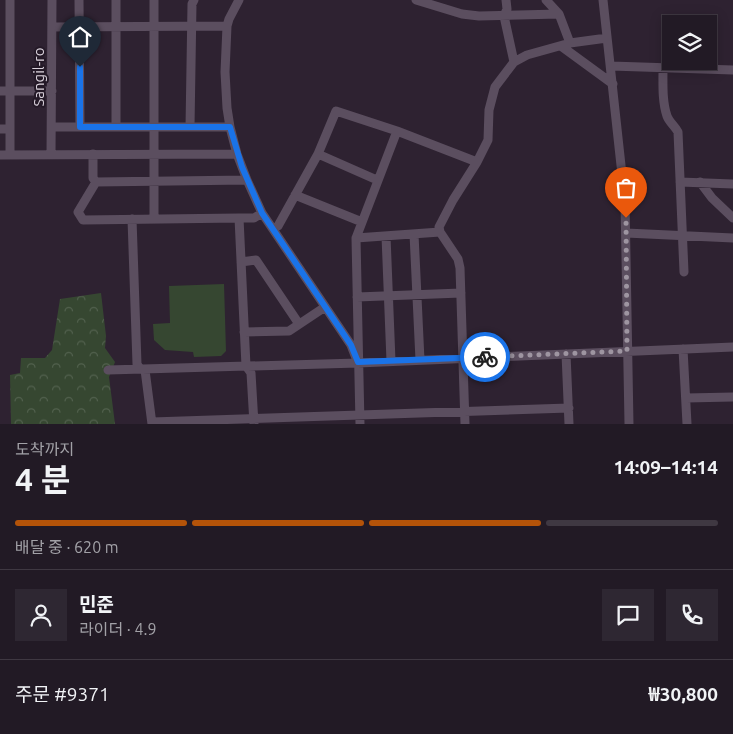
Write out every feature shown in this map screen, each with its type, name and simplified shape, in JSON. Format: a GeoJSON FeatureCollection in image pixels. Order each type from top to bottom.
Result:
{"type":"FeatureCollection","features":[{"type":"Feature","properties":{"kind":"street"},"geometry":{"type":"LineString","coordinates":[[10,0],[10,155]]}},
{"type":"Feature","properties":{"kind":"street","name":"Sangil-ro"},"geometry":{"type":"LineString","coordinates":[[51,154],[52,0]]}},
{"type":"Feature","properties":{"kind":"street"},"geometry":{"type":"LineString","coordinates":[[79,0],[80,127]]}},
{"type":"Feature","properties":{"kind":"street"},"geometry":{"type":"LineString","coordinates":[[116,0],[116,127]]}},
{"type":"Feature","properties":{"kind":"street"},"geometry":{"type":"LineString","coordinates":[[154,0],[154,219]]}},
{"type":"Feature","properties":{"kind":"street"},"geometry":{"type":"LineString","coordinates":[[190,126],[191,27],[192,4],[194,0]]}},
{"type":"Feature","properties":{"kind":"street"},"geometry":{"type":"LineString","coordinates":[[239,0],[227,26],[225,72],[227,108],[237,154],[262,213],[351,345],[358,362]]}},
{"type":"Feature","properties":{"kind":"street"},"geometry":{"type":"LineString","coordinates":[[416,0],[468,15],[506,8],[559,14]]}},
{"type":"Feature","properties":{"kind":"street"},"geometry":{"type":"LineString","coordinates":[[499,0],[506,8],[514,62]]}},
{"type":"Feature","properties":{"kind":"street"},"geometry":{"type":"LineString","coordinates":[[546,0],[559,14],[566,44],[613,84]]}},
{"type":"Feature","properties":{"kind":"street"},"geometry":{"type":"LineString","coordinates":[[603,0],[613,84],[626,233],[629,424]]}},
{"type":"Feature","properties":{"kind":"street"},"geometry":{"type":"LineString","coordinates":[[0,13],[10,13]]}},
{"type":"Feature","properties":{"kind":"street"},"geometry":{"type":"LineString","coordinates":[[52,27],[227,26]]}},
{"type":"Feature","properties":{"kind":"street"},"geometry":{"type":"LineString","coordinates":[[465,424],[460,268],[458,259],[440,232],[440,223],[488,140],[489,110],[495,86],[514,62],[527,55],[566,44],[608,38]]}},
{"type":"Feature","properties":{"kind":"street"},"geometry":{"type":"LineString","coordinates":[[0,53],[10,53]]}},
{"type":"Feature","properties":{"kind":"street"},"geometry":{"type":"LineString","coordinates":[[611,66],[662,68]]}},
{"type":"Feature","properties":{"kind":"street"},"geometry":{"type":"LineString","coordinates":[[663,70],[664,104],[668,118],[678,132],[684,272]]}},
{"type":"Feature","properties":{"kind":"street"},"geometry":{"type":"LineString","coordinates":[[717,70],[733,70]]}},
{"type":"Feature","properties":{"kind":"street"},"geometry":{"type":"LineString","coordinates":[[0,91],[52,91]]}},
{"type":"Feature","properties":{"kind":"street"},"geometry":{"type":"LineString","coordinates":[[273,229],[278,226],[318,154],[336,111],[397,131],[477,162]]}},
{"type":"Feature","properties":{"kind":"street"},"geometry":{"type":"LineString","coordinates":[[52,127],[230,127]]}},
{"type":"Feature","properties":{"kind":"street"},"geometry":{"type":"LineString","coordinates":[[0,129],[10,129]]}},
{"type":"Feature","properties":{"kind":"street"},"geometry":{"type":"LineString","coordinates":[[360,419],[356,238],[397,131]]}},
{"type":"Feature","properties":{"kind":"street"},"geometry":{"type":"LineString","coordinates":[[93,154],[93,178],[96,182]]}},
{"type":"Feature","properties":{"kind":"street"},"geometry":{"type":"LineString","coordinates":[[0,155],[237,154]]}},
{"type":"Feature","properties":{"kind":"street"},"geometry":{"type":"LineString","coordinates":[[318,154],[377,180]]}},
{"type":"Feature","properties":{"kind":"street"},"geometry":{"type":"LineString","coordinates":[[96,182],[247,180]]}},
{"type":"Feature","properties":{"kind":"street"},"geometry":{"type":"LineString","coordinates":[[96,182],[78,212],[83,220],[254,218],[262,213]]}},
{"type":"Feature","properties":{"kind":"street"},"geometry":{"type":"LineString","coordinates":[[680,182],[733,184]]}},
{"type":"Feature","properties":{"kind":"street"},"geometry":{"type":"LineString","coordinates":[[700,182],[712,198],[733,218]]}},
{"type":"Feature","properties":{"kind":"street"},"geometry":{"type":"LineString","coordinates":[[295,195],[362,222]]}},
{"type":"Feature","properties":{"kind":"street"},"geometry":{"type":"LineString","coordinates":[[239,218],[246,366],[251,373],[254,421]]}},
{"type":"Feature","properties":{"kind":"street"},"geometry":{"type":"LineString","coordinates":[[132,219],[137,364],[140,369],[145,370]]}},
{"type":"Feature","properties":{"kind":"street"},"geometry":{"type":"LineString","coordinates":[[356,238],[440,232]]}},
{"type":"Feature","properties":{"kind":"street"},"geometry":{"type":"LineString","coordinates":[[626,233],[733,238]]}},
{"type":"Feature","properties":{"kind":"street"},"geometry":{"type":"LineString","coordinates":[[414,234],[420,360]]}},
{"type":"Feature","properties":{"kind":"street"},"geometry":{"type":"LineString","coordinates":[[386,236],[391,361]]}},
{"type":"Feature","properties":{"kind":"street"},"geometry":{"type":"LineString","coordinates":[[241,262],[256,260],[299,324]]}},
{"type":"Feature","properties":{"kind":"street"},"geometry":{"type":"LineString","coordinates":[[357,297],[461,293]]}},
{"type":"Feature","properties":{"kind":"street"},"geometry":{"type":"LineString","coordinates":[[244,332],[288,330],[325,307]]}},
{"type":"Feature","properties":{"kind":"street"},"geometry":{"type":"LineString","coordinates":[[108,370],[733,347]]}},
{"type":"Feature","properties":{"kind":"street"},"geometry":{"type":"LineString","coordinates":[[683,349],[687,424]]}},
{"type":"Feature","properties":{"kind":"street"},"geometry":{"type":"LineString","coordinates":[[566,354],[569,424]]}},
{"type":"Feature","properties":{"kind":"street"},"geometry":{"type":"LineString","coordinates":[[145,370],[152,423],[360,419],[465,411],[568,408]]}},
{"type":"Feature","properties":{"kind":"street"},"geometry":{"type":"LineString","coordinates":[[686,398],[733,397]]}},
{"type":"Feature","properties":{"kind":"green space"},"geometry":{"type":"Polygon","coordinates":[[[224,284],[226,351],[221,356],[194,357],[193,352],[165,350],[154,340],[153,324],[170,323],[169,286],[224,284]]]}},
{"type":"Feature","properties":{"kind":"green space"},"geometry":{"type":"Polygon","coordinates":[[[101,293],[106,336],[105,348],[115,362],[109,377],[115,424],[11,424],[10,375],[20,373],[21,358],[45,358],[52,350],[60,299],[101,293]]]}},
{"type":"Feature","properties":{"kind":"way so far"},"geometry":{"type":"LineString","coordinates":[[485,357],[627,351],[626,218]]}},
{"type":"Feature","properties":{"kind":"route"},"geometry":{"type":"LineString","coordinates":[[80,67],[80,127],[230,127],[237,154],[262,213],[351,345],[358,362],[485,357]]}}]}
